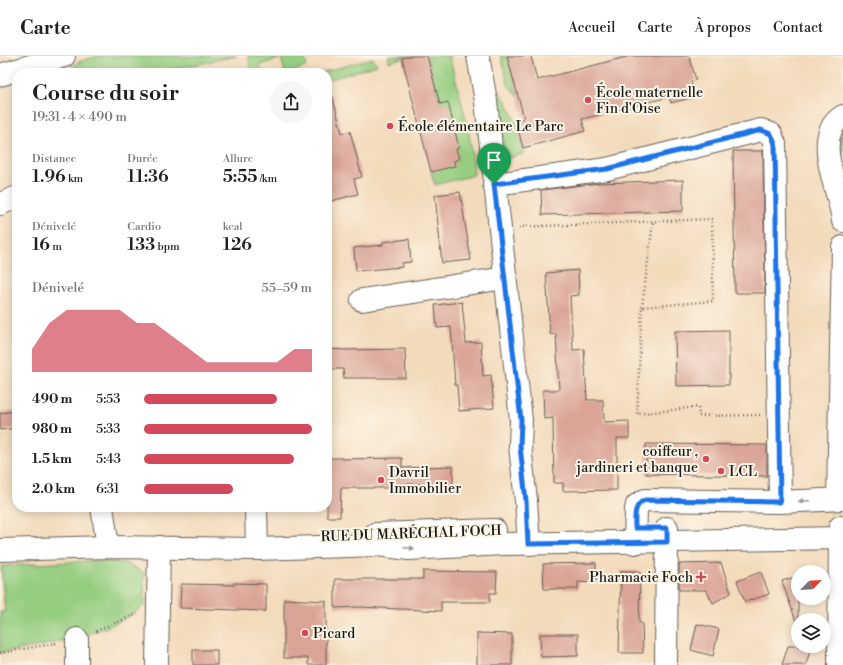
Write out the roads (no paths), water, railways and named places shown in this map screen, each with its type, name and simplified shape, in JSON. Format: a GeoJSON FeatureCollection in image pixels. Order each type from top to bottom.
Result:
{"type":"FeatureCollection","features":[{"type":"Feature","properties":{"kind":"street"},"geometry":{"type":"LineString","coordinates":[[41,68],[64,56]]}},
{"type":"Feature","properties":{"kind":"street"},"geometry":{"type":"LineString","coordinates":[[478,56],[486,101],[521,420],[520,446],[528,536]]}},
{"type":"Feature","properties":{"kind":"street"},"geometry":{"type":"LineString","coordinates":[[0,75],[12,73]]}},
{"type":"Feature","properties":{"kind":"street"},"geometry":{"type":"LineString","coordinates":[[843,116],[837,120],[831,128],[826,150],[828,163],[838,194],[843,221]]}},
{"type":"Feature","properties":{"kind":"street"},"geometry":{"type":"LineString","coordinates":[[494,184],[607,169],[761,130],[771,134],[775,144],[780,502]]}},
{"type":"Feature","properties":{"kind":"street"},"geometry":{"type":"LineString","coordinates":[[0,204],[12,199]]}},
{"type":"Feature","properties":{"kind":"street"},"geometry":{"type":"LineString","coordinates":[[635,536],[636,508],[645,500],[780,502],[840,499],[843,247]]}},
{"type":"Feature","properties":{"kind":"street"},"geometry":{"type":"LineString","coordinates":[[362,300],[505,278]]}},
{"type":"Feature","properties":{"kind":"street"},"geometry":{"type":"LineString","coordinates":[[103,512],[108,547]]}},
{"type":"Feature","properties":{"kind":"street"},"geometry":{"type":"LineString","coordinates":[[256,512],[257,543]]}},
{"type":"Feature","properties":{"kind":"street"},"geometry":{"type":"LineString","coordinates":[[840,665],[841,532]]}},
{"type":"Feature","properties":{"kind":"street","name":"RUE DU MARÉCHAL FOCH"},"geometry":{"type":"LineString","coordinates":[[0,550],[108,547],[188,547],[257,543],[378,545],[425,548],[528,536],[635,536],[841,532]]}},
{"type":"Feature","properties":{"kind":"street"},"geometry":{"type":"LineString","coordinates":[[666,665],[667,535]]}},
{"type":"Feature","properties":{"kind":"street"},"geometry":{"type":"LineString","coordinates":[[157,665],[159,547]]}},
{"type":"Feature","properties":{"kind":"street"},"geometry":{"type":"LineString","coordinates":[[77,639],[77,665]]}},
{"type":"Feature","properties":{"kind":"place","name":"École maternelle Fin d'Oise"},"geometry":{"type":"Point","coordinates":[588,100]}},
{"type":"Feature","properties":{"kind":"place","name":"École élémentaire Le Parc"},"geometry":{"type":"Point","coordinates":[390,126]}},
{"type":"Feature","properties":{"kind":"place","name":"coiffeur , jardineri et banque"},"geometry":{"type":"Point","coordinates":[706,459]}},
{"type":"Feature","properties":{"kind":"place","name":"LCL"},"geometry":{"type":"Point","coordinates":[721,471]}},
{"type":"Feature","properties":{"kind":"place","name":"Davril Immobilier"},"geometry":{"type":"Point","coordinates":[381,480]}},
{"type":"Feature","properties":{"kind":"place","name":"Pharmacie Foch"},"geometry":{"type":"Point","coordinates":[701,577]}},
{"type":"Feature","properties":{"kind":"place","name":"Picard"},"geometry":{"type":"Point","coordinates":[305,633]}}]}
